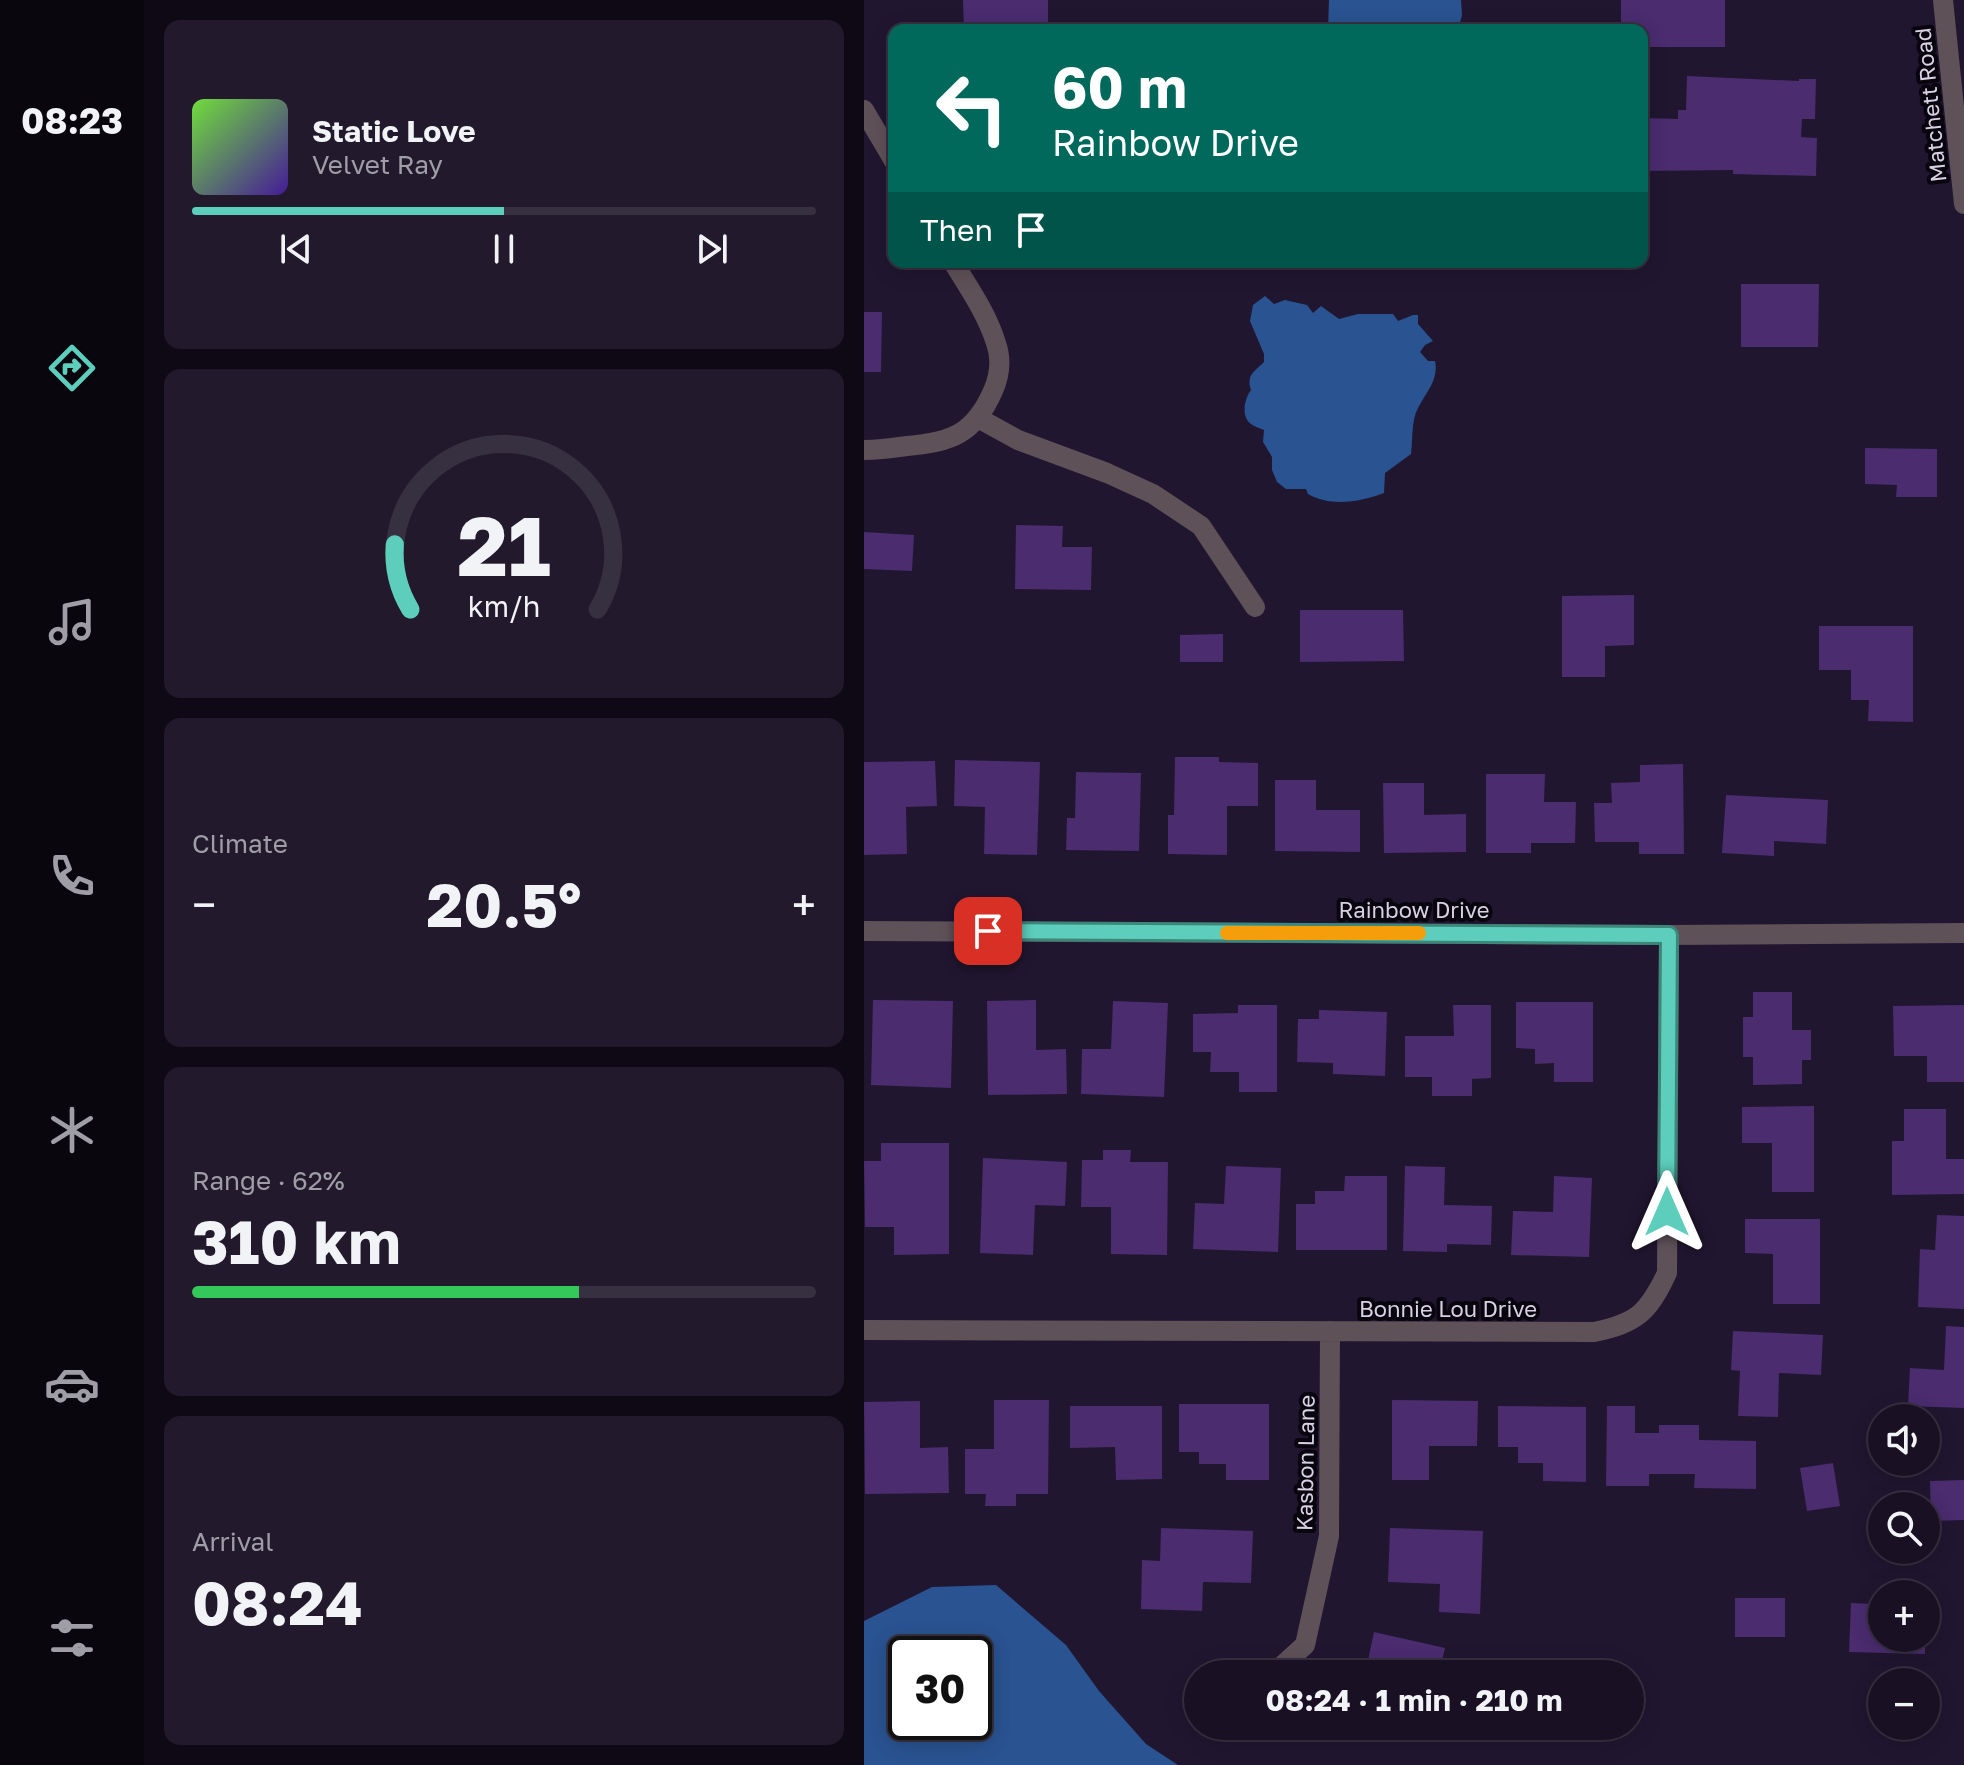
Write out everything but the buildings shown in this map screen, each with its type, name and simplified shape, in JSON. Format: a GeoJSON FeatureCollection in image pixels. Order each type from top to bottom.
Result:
{"type":"FeatureCollection","features":[{"type":"Feature","properties":{"kind":"street","name":"Matchett Road"},"geometry":{"type":"LineString","coordinates":[[1943,0],[1964,204]]}},
{"type":"Feature","properties":{"kind":"street"},"geometry":{"type":"LineString","coordinates":[[864,110],[888,151]]}},
{"type":"Feature","properties":{"kind":"street"},"geometry":{"type":"LineString","coordinates":[[864,450],[932,444],[956,437],[978,418],[988,402],[1000,375],[997,345],[982,311],[957,268]]}},
{"type":"Feature","properties":{"kind":"street"},"geometry":{"type":"LineString","coordinates":[[978,418],[1018,440],[1107,473],[1153,494],[1201,526],[1255,607]]}},
{"type":"Feature","properties":{"kind":"street","name":"Rainbow Drive"},"geometry":{"type":"LineString","coordinates":[[864,931],[1669,935],[1964,933]]}},
{"type":"Feature","properties":{"kind":"street","name":"Bonnie Lou Drive"},"geometry":{"type":"LineString","coordinates":[[864,1330],[1594,1332],[1617,1327],[1639,1315],[1655,1299],[1667,1273],[1669,935]]}},
{"type":"Feature","properties":{"kind":"street","name":"Kasbon Lane"},"geometry":{"type":"LineString","coordinates":[[1288,1660],[1305,1645],[1329,1536],[1330,1331]]}},
{"type":"Feature","properties":{"kind":"water"},"geometry":{"type":"Polygon","coordinates":[[[1329,0],[1461,0],[1460,24],[1328,24],[1329,0]]]}},
{"type":"Feature","properties":{"kind":"water"},"geometry":{"type":"Polygon","coordinates":[[[1265,296],[1274,304],[1285,300],[1307,305],[1313,313],[1321,306],[1339,319],[1358,314],[1393,314],[1398,321],[1418,315],[1418,324],[1433,341],[1420,352],[1428,361],[1435,361],[1435,374],[1416,413],[1411,454],[1385,473],[1384,493],[1356,501],[1326,501],[1308,494],[1306,489],[1286,489],[1277,482],[1272,470],[1272,457],[1263,442],[1264,430],[1251,424],[1245,413],[1245,403],[1251,390],[1250,377],[1264,362],[1264,354],[1250,321],[1253,305],[1265,296]]]}},
{"type":"Feature","properties":{"kind":"water"},"geometry":{"type":"Polygon","coordinates":[[[996,1585],[1066,1645],[1099,1691],[1146,1744],[1178,1765],[864,1765],[864,1621],[932,1587],[996,1585]]]}},
{"type":"Feature","properties":{"kind":"slow traffic"},"geometry":{"type":"LineString","coordinates":[[1227,933],[1419,933]]}},
{"type":"Feature","properties":{"kind":"route"},"geometry":{"type":"LineString","coordinates":[[988,931],[1669,935],[1667,1212]]}}]}
